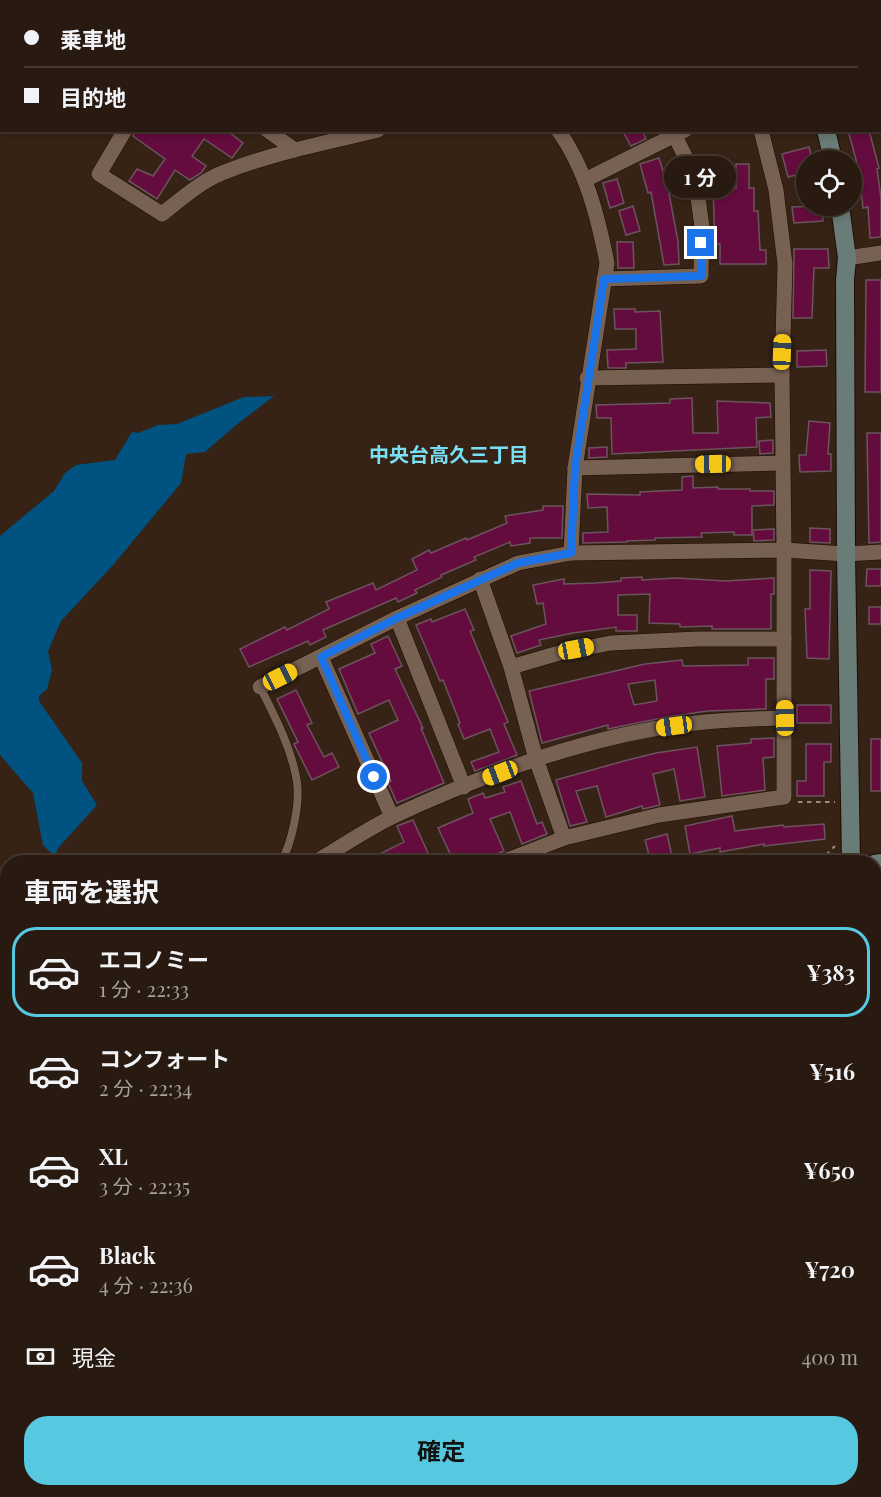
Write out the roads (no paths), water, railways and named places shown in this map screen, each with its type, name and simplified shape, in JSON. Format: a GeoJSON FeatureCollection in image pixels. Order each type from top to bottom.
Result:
{"type":"FeatureCollection","features":[{"type":"Feature","properties":{"kind":"street"},"geometry":{"type":"LineString","coordinates":[[124,132],[99,174],[162,214],[194,189],[221,173],[295,150],[370,132]]}},
{"type":"Feature","properties":{"kind":"street"},"geometry":{"type":"LineString","coordinates":[[270,132],[295,150]]}},
{"type":"Feature","properties":{"kind":"street"},"geometry":{"type":"LineString","coordinates":[[559,132],[585,180],[601,229],[607,263],[587,378],[575,468],[571,553]]}},
{"type":"Feature","properties":{"kind":"street"},"geometry":{"type":"LineString","coordinates":[[585,180],[678,132],[695,176],[702,227],[701,276],[604,279]]}},
{"type":"Feature","properties":{"kind":"street"},"geometry":{"type":"LineString","coordinates":[[520,855],[564,838],[659,815],[784,797],[782,375],[785,264],[776,190],[762,132]]}},
{"type":"Feature","properties":{"kind":"street"},"geometry":{"type":"LineString","coordinates":[[826,132],[831,150]]}},
{"type":"Feature","properties":{"kind":"street"},"geometry":{"type":"LineString","coordinates":[[841,216],[847,258],[845,280],[846,554],[851,855]]}},
{"type":"Feature","properties":{"kind":"street"},"geometry":{"type":"LineString","coordinates":[[847,258],[881,253]]}},
{"type":"Feature","properties":{"kind":"street"},"geometry":{"type":"LineString","coordinates":[[587,378],[782,375]]}},
{"type":"Feature","properties":{"kind":"street"},"geometry":{"type":"LineString","coordinates":[[575,468],[782,463]]}},
{"type":"Feature","properties":{"kind":"street"},"geometry":{"type":"LineString","coordinates":[[260,687],[397,618],[518,563],[571,553],[784,550],[846,554],[881,552]]}},
{"type":"Feature","properties":{"kind":"street"},"geometry":{"type":"LineString","coordinates":[[480,579],[511,667],[536,759],[564,838]]}},
{"type":"Feature","properties":{"kind":"street"},"geometry":{"type":"LineString","coordinates":[[397,618],[464,787]]}},
{"type":"Feature","properties":{"kind":"street"},"geometry":{"type":"LineString","coordinates":[[511,667],[559,653],[611,643],[784,639]]}},
{"type":"Feature","properties":{"kind":"street"},"geometry":{"type":"LineString","coordinates":[[321,657],[392,817]]}},
{"type":"Feature","properties":{"kind":"street"},"geometry":{"type":"LineString","coordinates":[[327,855],[392,817],[536,759],[590,742],[653,729],[715,720],[785,718]]}},
{"type":"Feature","properties":{"kind":"lane"},"geometry":{"type":"LineString","coordinates":[[260,687],[288,749],[297,783],[294,828],[284,855]]}},
{"type":"Feature","properties":{"kind":"water"},"geometry":{"type":"Polygon","coordinates":[[[274,396],[205,452],[186,454],[181,483],[114,564],[61,621],[48,651],[52,670],[47,689],[39,696],[39,701],[82,763],[82,781],[97,805],[58,848],[56,855],[53,855],[43,845],[33,793],[0,755],[0,536],[54,491],[65,473],[76,465],[115,460],[132,432],[138,433],[158,425],[177,424],[244,397],[274,396]]]}},
{"type":"Feature","properties":{"kind":"district","name":"中央台高久三丁目"},"geometry":{"type":"Point","coordinates":[449,453]}}]}
